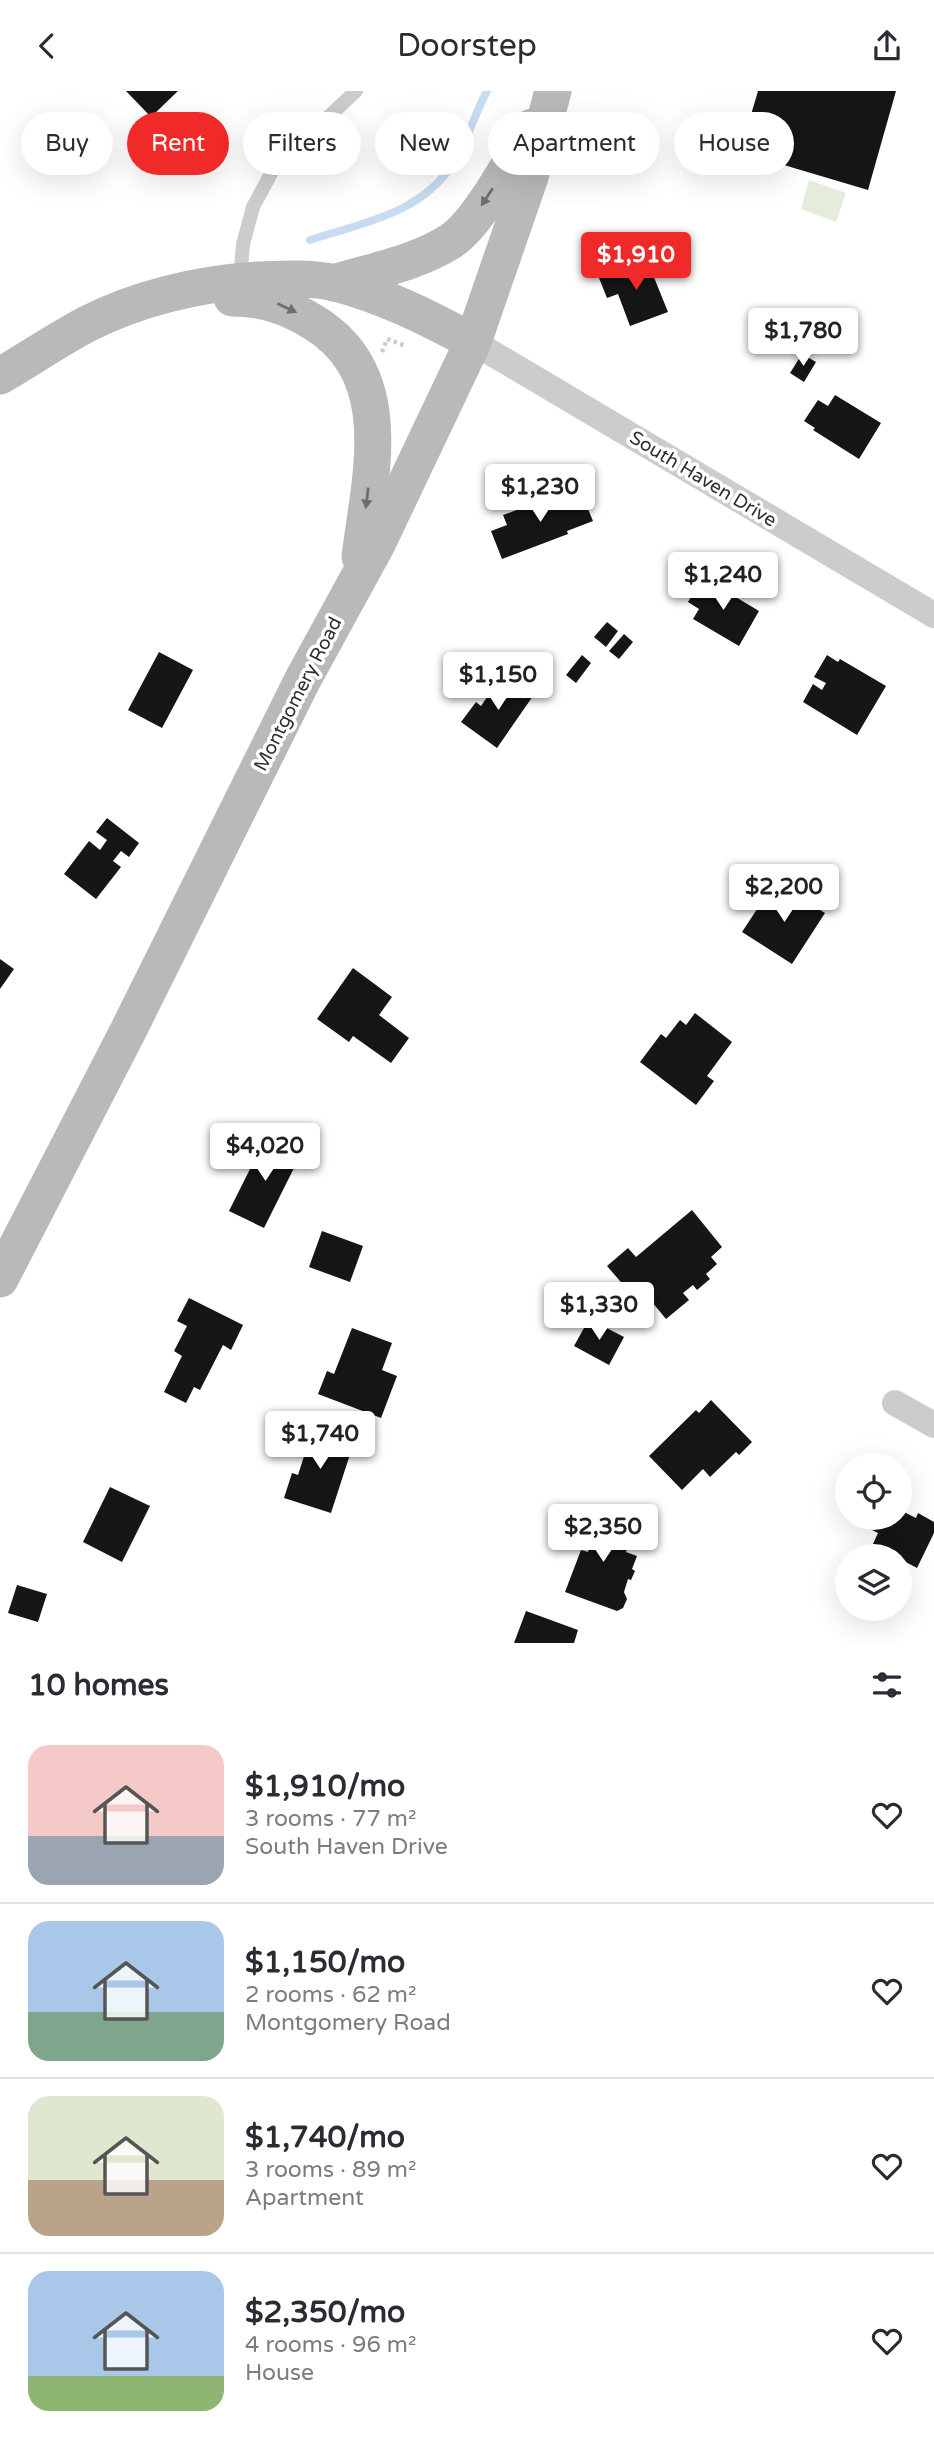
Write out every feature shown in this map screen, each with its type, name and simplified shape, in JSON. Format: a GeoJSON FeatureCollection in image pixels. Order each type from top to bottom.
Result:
{"type":"FeatureCollection","features":[{"type":"Feature","properties":{"kind":"main road"},"geometry":{"type":"LineString","coordinates":[[334,282],[418,257],[452,240],[474,217],[551,95]]}},
{"type":"Feature","properties":{"kind":"main road","name":"Montgomery Road"},"geometry":{"type":"LineString","coordinates":[[0,1279],[358,576],[377,544],[473,342],[530,177],[551,95]]}},
{"type":"Feature","properties":{"kind":"main road"},"geometry":{"type":"LineString","coordinates":[[0,376],[88,324],[147,301],[196,288],[292,278],[334,282],[396,303],[473,342]]}},
{"type":"Feature","properties":{"kind":"main road"},"geometry":{"type":"LineString","coordinates":[[147,301],[218,297],[273,302],[330,332],[349,353],[364,380],[373,413],[373,445],[358,576]]}},
{"type":"Feature","properties":{"kind":"street","name":"South Haven Drive"},"geometry":{"type":"LineString","coordinates":[[473,342],[934,615]]}},
{"type":"Feature","properties":{"kind":"street"},"geometry":{"type":"LineString","coordinates":[[895,1403],[934,1425]]}},
{"type":"Feature","properties":{"kind":"lane"},"geometry":{"type":"LineString","coordinates":[[240,282],[243,244],[253,207],[274,168],[356,91]]}},
{"type":"Feature","properties":{"kind":"path"},"geometry":{"type":"LineString","coordinates":[[382,352],[387,339],[414,348]]}},
{"type":"Feature","properties":{"kind":"green space"},"geometry":{"type":"Polygon","coordinates":[[[809,180],[846,193],[836,222],[801,209],[809,180]]]}},
{"type":"Feature","properties":{"kind":"building"},"geometry":{"type":"Polygon","coordinates":[[[126,91],[178,91],[156,112],[146,112],[126,91]]]}},
{"type":"Feature","properties":{"kind":"building"},"geometry":{"type":"Polygon","coordinates":[[[758,91],[896,91],[868,190],[794,168],[794,112],[752,112],[758,91]]]}},
{"type":"Feature","properties":{"kind":"building"},"geometry":{"type":"Polygon","coordinates":[[[647,260],[668,312],[630,326],[618,294],[607,298],[599,278],[647,260]]]}},
{"type":"Feature","properties":{"kind":"building"},"geometry":{"type":"Polygon","coordinates":[[[802,354],[816,362],[804,382],[790,373],[802,354]]]}},
{"type":"Feature","properties":{"kind":"building"},"geometry":{"type":"Polygon","coordinates":[[[835,395],[881,423],[859,459],[813,430],[815,428],[804,421],[818,400],[828,406],[835,395]]]}},
{"type":"Feature","properties":{"kind":"building"},"geometry":{"type":"Polygon","coordinates":[[[566,495],[569,502],[583,497],[593,521],[567,531],[568,534],[502,559],[491,531],[507,525],[503,515],[554,496],[555,499],[566,495]]]}},
{"type":"Feature","properties":{"kind":"building"},"geometry":{"type":"Polygon","coordinates":[[[701,580],[712,586],[714,584],[759,611],[739,646],[693,619],[699,609],[688,602],[701,580]]]}},
{"type":"Feature","properties":{"kind":"building"},"geometry":{"type":"Polygon","coordinates":[[[607,622],[618,631],[606,647],[594,637],[607,622]]]}},
{"type":"Feature","properties":{"kind":"building"},"geometry":{"type":"Polygon","coordinates":[[[624,634],[633,642],[619,659],[609,651],[624,634]]]}},
{"type":"Feature","properties":{"kind":"building"},"geometry":{"type":"Polygon","coordinates":[[[159,652],[193,670],[162,728],[128,710],[159,652]]]}},
{"type":"Feature","properties":{"kind":"building"},"geometry":{"type":"Polygon","coordinates":[[[582,655],[591,663],[576,683],[566,675],[582,655]]]}},
{"type":"Feature","properties":{"kind":"building"},"geometry":{"type":"Polygon","coordinates":[[[827,655],[838,662],[840,659],[886,686],[857,735],[803,702],[813,684],[822,690],[826,683],[814,677],[827,655]]]}},
{"type":"Feature","properties":{"kind":"building"},"geometry":{"type":"Polygon","coordinates":[[[502,675],[533,696],[497,748],[461,722],[476,702],[481,706],[502,675]]]}},
{"type":"Feature","properties":{"kind":"building"},"geometry":{"type":"Polygon","coordinates":[[[107,818],[139,843],[129,857],[121,851],[113,861],[121,867],[96,899],[64,874],[89,841],[100,850],[107,840],[96,832],[107,818]]]}},
{"type":"Feature","properties":{"kind":"building"},"geometry":{"type":"Polygon","coordinates":[[[769,891],[783,899],[789,891],[825,913],[792,964],[742,932],[769,891]]]}},
{"type":"Feature","properties":{"kind":"building"},"geometry":{"type":"Polygon","coordinates":[[[0,959],[14,969],[0,989],[0,959]]]}},
{"type":"Feature","properties":{"kind":"building"},"geometry":{"type":"Polygon","coordinates":[[[353,968],[392,997],[379,1015],[409,1038],[391,1063],[353,1036],[349,1042],[317,1019],[353,968]]]}},
{"type":"Feature","properties":{"kind":"building"},"geometry":{"type":"Polygon","coordinates":[[[695,1013],[732,1042],[707,1076],[714,1081],[696,1105],[640,1062],[661,1034],[666,1038],[680,1020],[686,1025],[695,1013]]]}},
{"type":"Feature","properties":{"kind":"building"},"geometry":{"type":"Polygon","coordinates":[[[266,1137],[301,1154],[264,1228],[229,1211],[266,1137]]]}},
{"type":"Feature","properties":{"kind":"building"},"geometry":{"type":"Polygon","coordinates":[[[692,1210],[722,1247],[711,1257],[717,1264],[706,1274],[710,1279],[697,1290],[693,1285],[683,1293],[689,1300],[666,1319],[647,1296],[639,1303],[607,1266],[628,1248],[636,1257],[692,1210]]]}},
{"type":"Feature","properties":{"kind":"building"},"geometry":{"type":"Polygon","coordinates":[[[322,1231],[363,1246],[350,1282],[309,1267],[322,1231]]]}},
{"type":"Feature","properties":{"kind":"building"},"geometry":{"type":"Polygon","coordinates":[[[189,1298],[243,1325],[231,1350],[223,1345],[200,1390],[194,1387],[186,1403],[164,1392],[182,1356],[174,1351],[187,1326],[177,1321],[189,1298]]]}},
{"type":"Feature","properties":{"kind":"building"},"geometry":{"type":"Polygon","coordinates":[[[589,1319],[624,1337],[609,1365],[574,1346],[589,1319]]]}},
{"type":"Feature","properties":{"kind":"building"},"geometry":{"type":"Polygon","coordinates":[[[352,1328],[392,1343],[382,1370],[397,1376],[381,1418],[318,1394],[327,1371],[334,1374],[352,1328]]]}},
{"type":"Feature","properties":{"kind":"building"},"geometry":{"type":"Polygon","coordinates":[[[711,1400],[752,1442],[739,1455],[736,1452],[710,1477],[703,1469],[682,1490],[649,1456],[696,1410],[699,1413],[711,1400]]]}},
{"type":"Feature","properties":{"kind":"building"},"geometry":{"type":"Polygon","coordinates":[[[313,1428],[354,1442],[331,1513],[284,1498],[292,1473],[298,1475],[313,1428]]]}},
{"type":"Feature","properties":{"kind":"building"},"geometry":{"type":"Polygon","coordinates":[[[110,1487],[150,1506],[122,1562],[83,1542],[110,1487]]]}},
{"type":"Feature","properties":{"kind":"building"},"geometry":{"type":"Polygon","coordinates":[[[592,1511],[623,1522],[619,1534],[631,1538],[626,1552],[637,1556],[632,1569],[635,1571],[631,1580],[628,1579],[624,1592],[627,1599],[623,1608],[617,1611],[565,1592],[581,1550],[588,1552],[592,1541],[582,1538],[592,1511]]]}},
{"type":"Feature","properties":{"kind":"building"},"geometry":{"type":"Polygon","coordinates":[[[918,1513],[934,1522],[934,1533],[917,1568],[912,1565],[912,1544],[873,1544],[878,1533],[872,1530],[912,1530],[912,1516],[916,1518],[918,1513]]]}},
{"type":"Feature","properties":{"kind":"building"},"geometry":{"type":"Polygon","coordinates":[[[17,1585],[47,1594],[38,1622],[8,1613],[17,1585]]]}},
{"type":"Feature","properties":{"kind":"building"},"geometry":{"type":"Polygon","coordinates":[[[526,1611],[578,1630],[574,1643],[514,1643],[526,1611]]]}},
{"type":"Feature","properties":{"kind":"waterway"},"geometry":{"type":"LineString","coordinates":[[310,240],[388,215],[424,195],[452,165],[487,91]]}}]}
